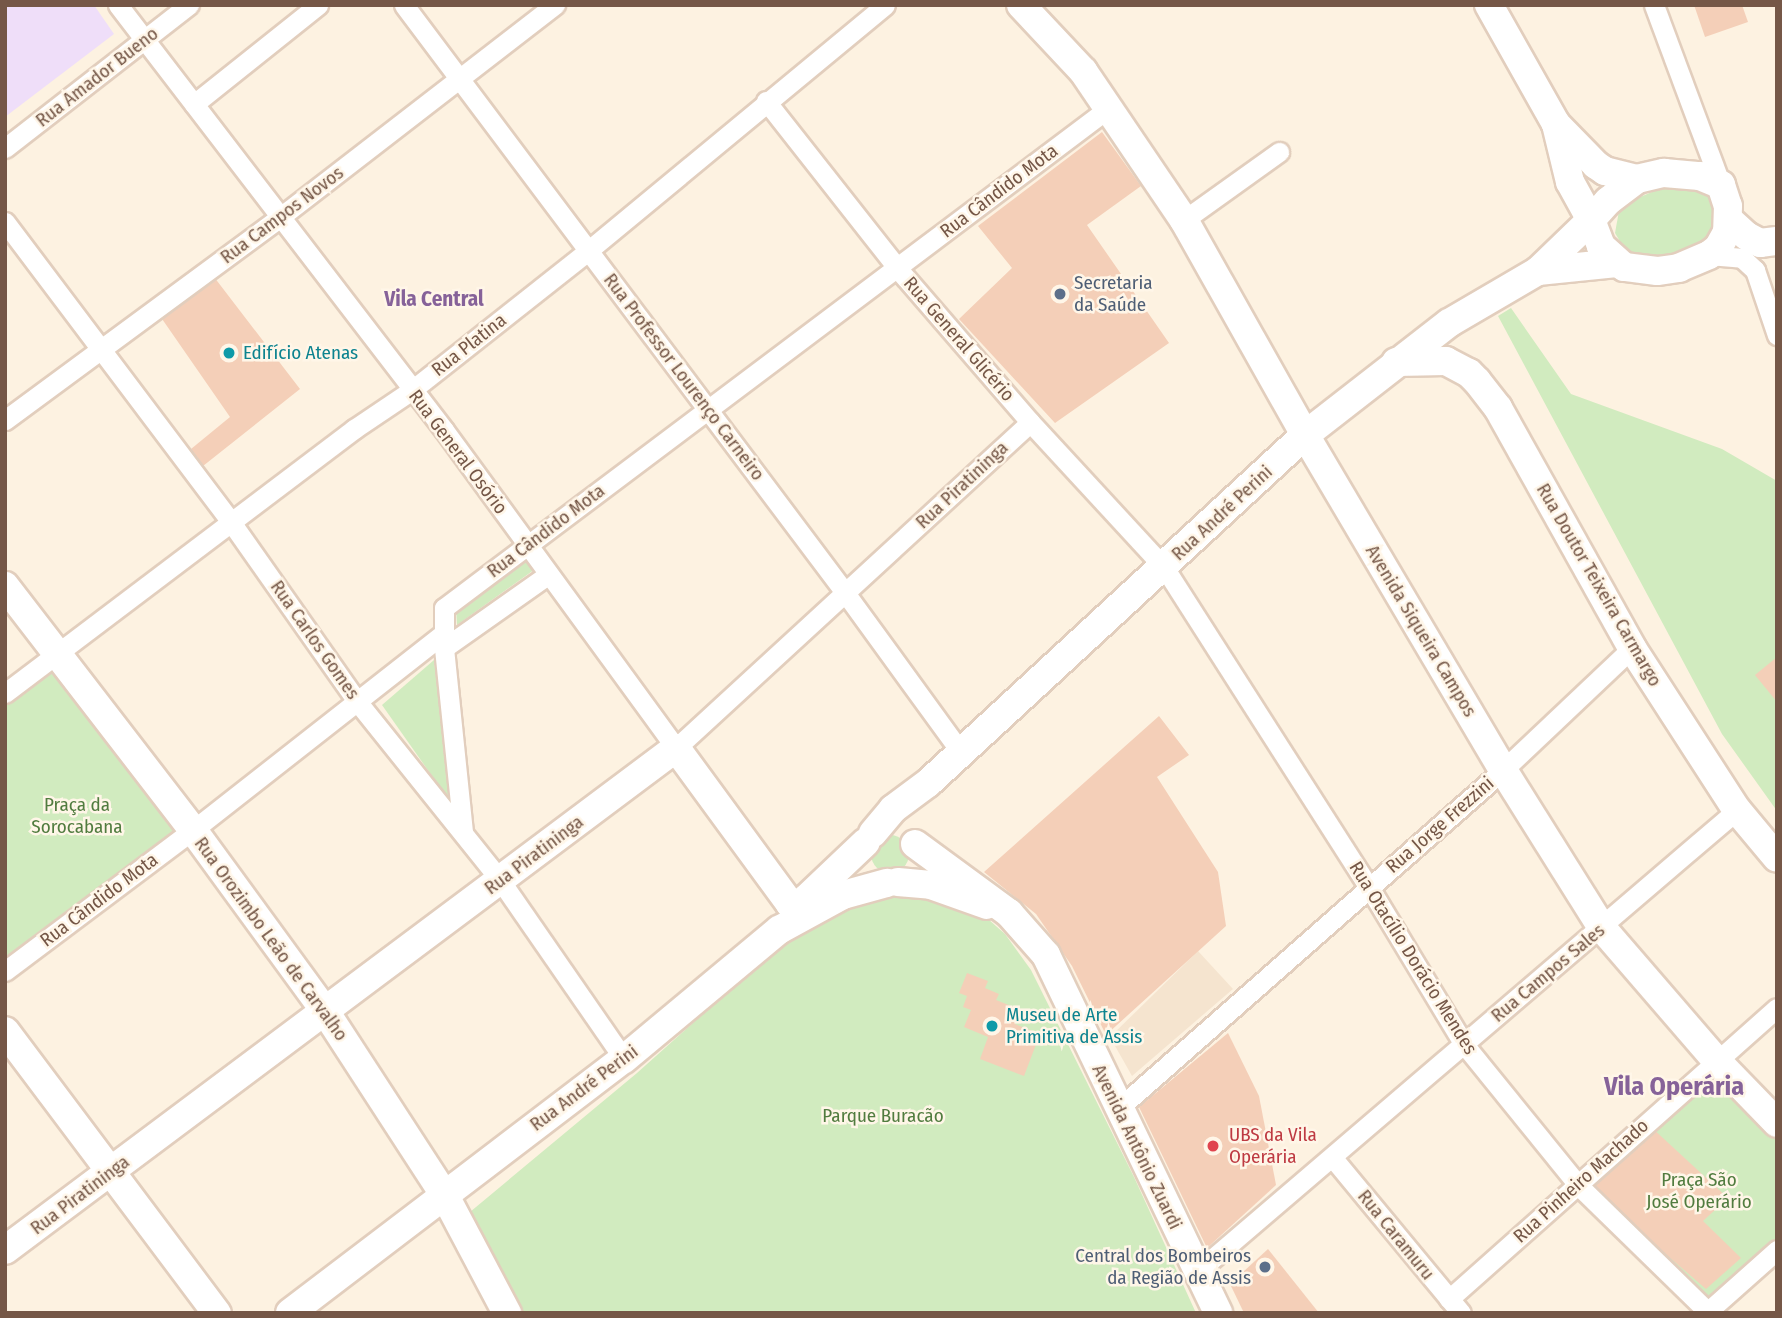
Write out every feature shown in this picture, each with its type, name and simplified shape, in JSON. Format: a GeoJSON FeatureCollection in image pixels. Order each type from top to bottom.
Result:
{"type":"FeatureCollection","features":[{"type":"Feature","properties":{"kind":"main road","name":"Avenida Siqueira Campos"},"geometry":{"type":"LineString","coordinates":[[1021,5],[1083,71],[1184,219],[1305,435],[1503,770],[1602,928],[1717,1061],[1777,1123]]}},
{"type":"Feature","properties":{"kind":"main road"},"geometry":{"type":"LineString","coordinates":[[1494,8],[1556,124],[1568,177],[1591,220],[1601,246],[1617,263],[1657,271],[1679,268],[1709,256],[1725,238],[1730,220],[1721,185],[1691,174],[1664,173],[1637,179],[1608,201],[1591,220]]}},
{"type":"Feature","properties":{"kind":"main road"},"geometry":{"type":"LineString","coordinates":[[1556,124],[1596,165],[1605,171],[1637,179]]}},
{"type":"Feature","properties":{"kind":"main road","name":"Rua André Perini"},"geometry":{"type":"LineString","coordinates":[[790,904],[797,905],[807,898],[869,837],[893,809],[928,783],[1305,435],[1449,323],[1538,271],[1591,220]]}},
{"type":"Feature","properties":{"kind":"main road"},"geometry":{"type":"LineString","coordinates":[[1730,220],[1747,236],[1760,243],[1777,241]]}},
{"type":"Feature","properties":{"kind":"main road","name":"Rua André Perini"},"geometry":{"type":"LineString","coordinates":[[1538,271],[1617,263]]}},
{"type":"Feature","properties":{"kind":"main road","name":"Rua Doutor Teixeira Carmargo"},"geometry":{"type":"LineString","coordinates":[[1396,362],[1446,361],[1461,367],[1477,381],[1498,408],[1632,648],[1737,810],[1777,858]]}},
{"type":"Feature","properties":{"kind":"main road","name":"Rua Orozimbo Leão de Carvalho"},"geometry":{"type":"LineString","coordinates":[[5,586],[192,830],[325,1011],[444,1194],[507,1313]]}},
{"type":"Feature","properties":{"kind":"main road","name":"Rua Piratininga"},"geometry":{"type":"LineString","coordinates":[[5,1250],[676,748]]}},
{"type":"Feature","properties":{"kind":"main road","name":"Rua General Osório"},"geometry":{"type":"LineString","coordinates":[[676,748],[790,904]]}},
{"type":"Feature","properties":{"kind":"main road","name":"Rua André Perini"},"geometry":{"type":"LineString","coordinates":[[914,841],[914,813],[928,783]]}},
{"type":"Feature","properties":{"kind":"main road"},"geometry":{"type":"LineString","coordinates":[[893,827],[914,841],[918,858],[914,869],[892,882],[868,872],[862,852],[869,837],[893,827]]}},
{"type":"Feature","properties":{"kind":"main road","name":"Avenida Antônio Zuardi"},"geometry":{"type":"LineString","coordinates":[[914,841],[1009,913],[1036,941],[1056,973],[1218,1313]]}},
{"type":"Feature","properties":{"kind":"main road","name":"Rua André Perini"},"geometry":{"type":"LineString","coordinates":[[290,1313],[624,1059],[779,930],[843,895],[892,882]]}},
{"type":"Feature","properties":{"kind":"main road","name":"Avenida Antônio Zuardi"},"geometry":{"type":"LineString","coordinates":[[892,882],[931,885],[1009,913]]}},
{"type":"Feature","properties":{"kind":"main road"},"geometry":{"type":"LineString","coordinates":[[5,1031],[217,1313]]}},
{"type":"Feature","properties":{"kind":"street","name":"Rua General Osório"},"geometry":{"type":"LineString","coordinates":[[118,5],[412,390],[676,748]]}},
{"type":"Feature","properties":{"kind":"street","name":"Rua Amador Bueno"},"geometry":{"type":"LineString","coordinates":[[5,148],[189,5]]}},
{"type":"Feature","properties":{"kind":"street"},"geometry":{"type":"LineString","coordinates":[[194,104],[318,5]]}},
{"type":"Feature","properties":{"kind":"street","name":"Rua Professor Lourenço Carneiro"},"geometry":{"type":"LineString","coordinates":[[404,5],[846,594],[961,752]]}},
{"type":"Feature","properties":{"kind":"street","name":"Rua Campos Novos"},"geometry":{"type":"LineString","coordinates":[[5,420],[103,351],[555,5]]}},
{"type":"Feature","properties":{"kind":"street","name":"Rua Platina"},"geometry":{"type":"LineString","coordinates":[[5,692],[354,429],[412,390],[589,250],[885,5]]}},
{"type":"Feature","properties":{"kind":"street"},"geometry":{"type":"LineString","coordinates":[[1654,5],[1721,185]]}},
{"type":"Feature","properties":{"kind":"street","name":"Rua General Glicério"},"geometry":{"type":"LineString","coordinates":[[766,101],[898,269],[1030,422],[1164,567]]}},
{"type":"Feature","properties":{"kind":"street","name":"Rua Cândido Mota"},"geometry":{"type":"LineString","coordinates":[[443,641],[444,608],[1110,107]]}},
{"type":"Feature","properties":{"kind":"street"},"geometry":{"type":"LineString","coordinates":[[1184,219],[1279,152]]}},
{"type":"Feature","properties":{"kind":"street","name":"Rua Carlos Gomes"},"geometry":{"type":"LineString","coordinates":[[5,222],[232,522],[356,700],[500,880],[624,1059]]}},
{"type":"Feature","properties":{"kind":"street"},"geometry":{"type":"LineString","coordinates":[[1709,256],[1742,258],[1755,270],[1777,335]]}},
{"type":"Feature","properties":{"kind":"street","name":"Rua Piratininga"},"geometry":{"type":"LineString","coordinates":[[676,748],[1030,422]]}},
{"type":"Feature","properties":{"kind":"street","name":"Rua Otacílio Dorácio Mendes"},"geometry":{"type":"LineString","coordinates":[[1164,567],[1369,887],[1463,1043],[1578,1185],[1708,1312]]}},
{"type":"Feature","properties":{"kind":"street","name":"Rua Cândido Mota"},"geometry":{"type":"LineString","coordinates":[[5,971],[192,830],[356,700],[549,574]]}},
{"type":"Feature","properties":{"kind":"street"},"geometry":{"type":"LineString","coordinates":[[443,641],[463,832]]}},
{"type":"Feature","properties":{"kind":"street","name":"Rua Jorge Frezzini"},"geometry":{"type":"LineString","coordinates":[[1119,1108],[1503,770],[1632,648]]}},
{"type":"Feature","properties":{"kind":"street","name":"Rua Campos Sales"},"geometry":{"type":"LineString","coordinates":[[1198,1271],[1737,810]]}},
{"type":"Feature","properties":{"kind":"street","name":"Rua Pinheiro Machado"},"geometry":{"type":"LineString","coordinates":[[1455,1306],[1578,1185],[1777,1008]]}},
{"type":"Feature","properties":{"kind":"street","name":"Rua Caramuru"},"geometry":{"type":"LineString","coordinates":[[1332,1157],[1455,1306]]}},
{"type":"Feature","properties":{"kind":"street"},"geometry":{"type":"LineString","coordinates":[[1708,1312],[1777,1250]]}},
{"type":"Feature","properties":{"kind":"shaded area"},"geometry":{"type":"Polygon","coordinates":[[[5,5],[94,5],[114,34],[5,117],[5,5]]]}},
{"type":"Feature","properties":{"kind":"shaded area"},"geometry":{"type":"Polygon","coordinates":[[[1198,951],[1233,989],[1132,1076],[1110,1037],[1198,951]]]}},
{"type":"Feature","properties":{"kind":"green space"},"geometry":{"type":"Polygon","coordinates":[[[1681,183],[1711,192],[1720,234],[1667,260],[1628,255],[1615,233],[1619,211],[1626,203],[1681,183]]]}},
{"type":"Feature","properties":{"kind":"green space"},"geometry":{"type":"Polygon","coordinates":[[[1511,308],[1571,394],[1722,449],[1777,481],[1777,811],[1722,734],[1498,316],[1511,308]]]}},
{"type":"Feature","properties":{"kind":"green space"},"geometry":{"type":"Polygon","coordinates":[[[527,554],[538,567],[457,625],[456,608],[527,554]]]}},
{"type":"Feature","properties":{"kind":"green space"},"geometry":{"type":"Polygon","coordinates":[[[434,660],[451,803],[382,705],[434,660]]]}},
{"type":"Feature","properties":{"kind":"green space","name":"Praça da Sorocabana"},"geometry":{"type":"Polygon","coordinates":[[[55,666],[180,830],[5,968],[5,702],[55,666]]]}},
{"type":"Feature","properties":{"kind":"green space"},"geometry":{"type":"Polygon","coordinates":[[[890,835],[903,841],[909,854],[903,867],[890,873],[877,867],[871,854],[877,841],[890,835]]]}},
{"type":"Feature","properties":{"kind":"green space","name":"Parque Buracão"},"geometry":{"type":"Polygon","coordinates":[[[875,897],[937,899],[967,908],[988,919],[1005,934],[1031,970],[1134,1177],[1196,1313],[522,1313],[470,1212],[637,1073],[798,929],[875,897]]]}},
{"type":"Feature","properties":{"kind":"green space","name":"Praça São José Operário"},"geometry":{"type":"Polygon","coordinates":[[[1714,1074],[1777,1139],[1777,1247],[1712,1313],[1617,1218],[1651,1127],[1714,1074]]]}},
{"type":"Feature","properties":{"kind":"building"},"geometry":{"type":"Polygon","coordinates":[[[1694,5],[1742,5],[1748,22],[1705,37],[1694,5]]]}},
{"type":"Feature","properties":{"kind":"building","name":"Secretaria da Saúde"},"geometry":{"type":"Polygon","coordinates":[[[1102,132],[1141,186],[1087,225],[1169,343],[1055,423],[959,319],[1012,268],[978,226],[1102,132]]]}},
{"type":"Feature","properties":{"kind":"building","name":"Edifício Atenas"},"geometry":{"type":"Polygon","coordinates":[[[211,273],[300,389],[203,466],[191,449],[230,417],[160,316],[211,273]]]}},
{"type":"Feature","properties":{"kind":"building"},"geometry":{"type":"Polygon","coordinates":[[[1777,657],[1777,702],[1755,675],[1777,657]]]}},
{"type":"Feature","properties":{"kind":"building"},"geometry":{"type":"Polygon","coordinates":[[[1159,716],[1189,755],[1157,777],[1218,872],[1226,926],[1106,1035],[1072,966],[1036,914],[984,872],[1159,716]]]}},
{"type":"Feature","properties":{"kind":"building","name":"Museu de Arte Primitiva de Assis"},"geometry":{"type":"Polygon","coordinates":[[[967,973],[988,981],[985,988],[999,994],[996,1000],[1021,1010],[1015,1024],[1040,1034],[1024,1076],[980,1059],[988,1037],[964,1027],[971,1010],[963,1007],[967,996],[959,993],[967,973]]]}},
{"type":"Feature","properties":{"kind":"building","name":"UBS da Vila Operária"},"geometry":{"type":"Polygon","coordinates":[[[1228,1033],[1259,1096],[1276,1185],[1207,1248],[1139,1107],[1228,1033]]]}},
{"type":"Feature","properties":{"kind":"building"},"geometry":{"type":"Polygon","coordinates":[[[1651,1127],[1728,1198],[1703,1221],[1741,1258],[1706,1289],[1586,1185],[1651,1127]]]}},
{"type":"Feature","properties":{"kind":"building","name":"Central dos Bombeiros da Região de Assis"},"geometry":{"type":"Polygon","coordinates":[[[1268,1249],[1319,1313],[1244,1313],[1230,1284],[1268,1249]]]}},
{"type":"Feature","properties":{"kind":"place","name":"Secretaria da Saúde"},"geometry":{"type":"Point","coordinates":[1060,294]}},
{"type":"Feature","properties":{"kind":"place","name":"Edifício Atenas"},"geometry":{"type":"Point","coordinates":[229,353]}},
{"type":"Feature","properties":{"kind":"place","name":"Museu de Arte Primitiva de Assis"},"geometry":{"type":"Point","coordinates":[992,1026]}},
{"type":"Feature","properties":{"kind":"place","name":"UBS da Vila Operária"},"geometry":{"type":"Point","coordinates":[1213,1146]}},
{"type":"Feature","properties":{"kind":"place","name":"Central dos Bombeiros da Região de Assis"},"geometry":{"type":"Point","coordinates":[1265,1267]}},
{"type":"Feature","properties":{"kind":"district","name":"Vila Central"},"geometry":{"type":"Point","coordinates":[434,299]}},
{"type":"Feature","properties":{"kind":"district","name":"Vila Operária"},"geometry":{"type":"Point","coordinates":[1674,1087]}}]}
